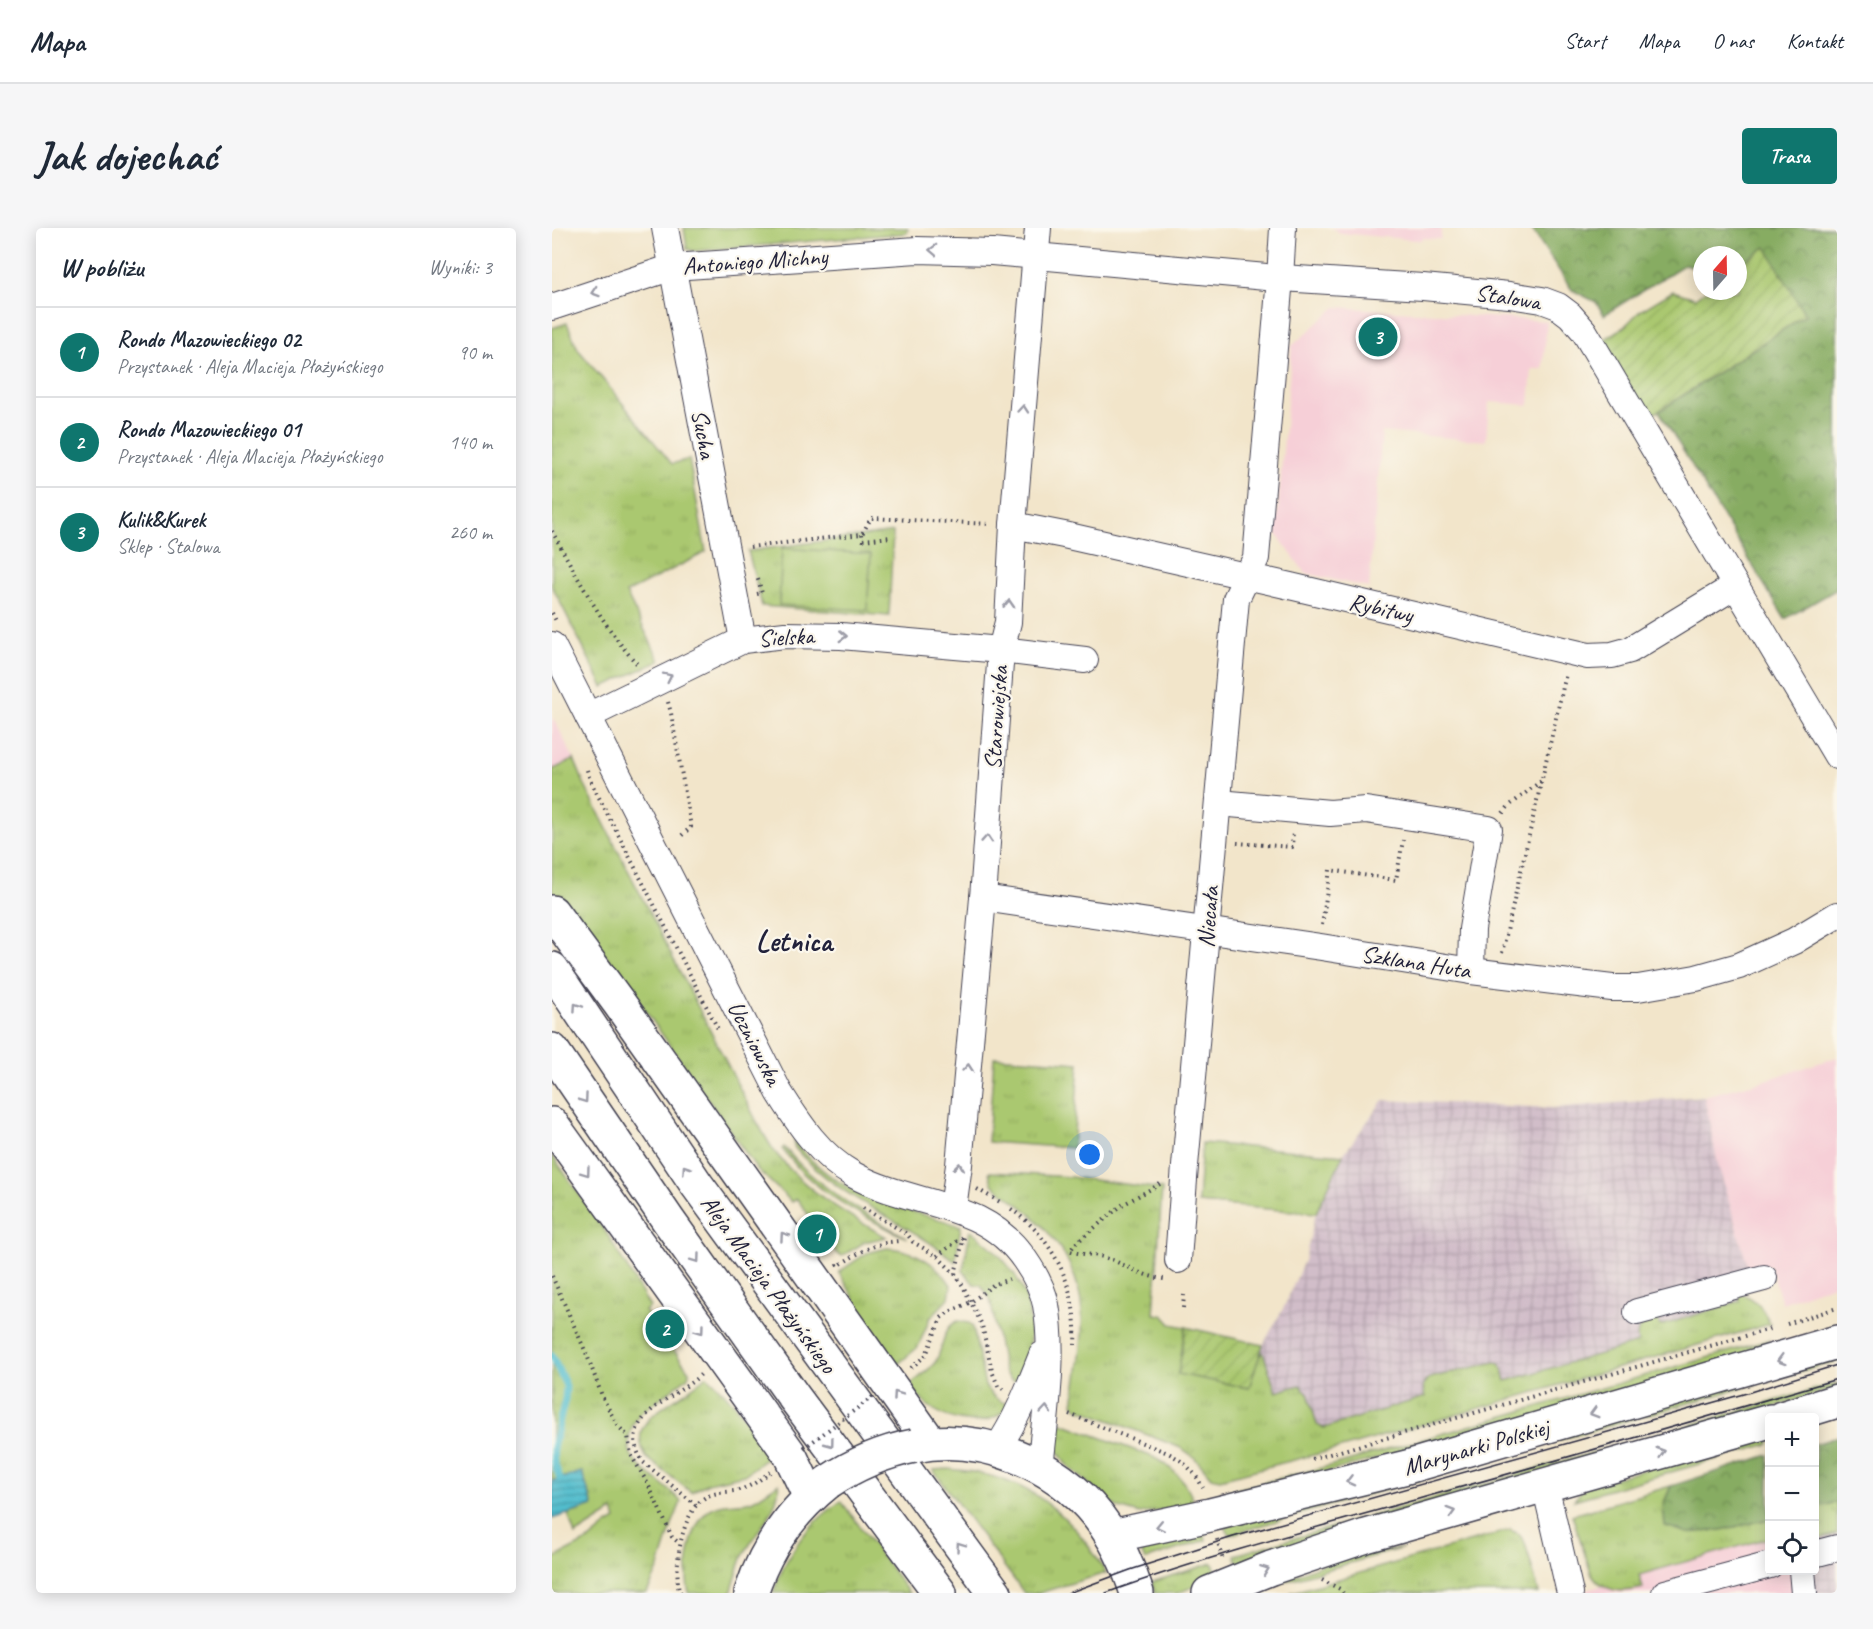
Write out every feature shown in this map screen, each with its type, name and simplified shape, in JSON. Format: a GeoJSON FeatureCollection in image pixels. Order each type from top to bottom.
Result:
{"type":"FeatureCollection","features":[{"type":"Feature","properties":{"kind":"main road"},"geometry":{"type":"LineString","coordinates":[[552,912],[619,1003],[922,1444]]}},
{"type":"Feature","properties":{"kind":"main road","name":"Aleja Macieja Płażyńskiego"},"geometry":{"type":"LineString","coordinates":[[552,969],[697,1185],[995,1593]]}},
{"type":"Feature","properties":{"kind":"main road","name":"Aleja Macieja Płażyńskiego"},"geometry":{"type":"LineString","coordinates":[[552,1050],[668,1220],[794,1396],[940,1593]]}},
{"type":"Feature","properties":{"kind":"main road"},"geometry":{"type":"LineString","coordinates":[[552,1124],[789,1453],[819,1490]]}},
{"type":"Feature","properties":{"kind":"main road","name":"Marynarki Polskiej"},"geometry":{"type":"LineString","coordinates":[[1112,1536],[1210,1515],[1407,1467],[1837,1342]]}},
{"type":"Feature","properties":{"kind":"main road"},"geometry":{"type":"LineString","coordinates":[[1798,1413],[1837,1401]]}},
{"type":"Feature","properties":{"kind":"main road"},"geometry":{"type":"LineString","coordinates":[[1217,1580],[1270,1568],[1366,1536],[1765,1422]]}},
{"type":"Feature","properties":{"kind":"main road"},"geometry":{"type":"LineString","coordinates":[[751,1593],[765,1557],[778,1535],[819,1490],[850,1468],[875,1456],[922,1444],[974,1445],[996,1450],[1018,1457],[1061,1481],[1097,1515],[1112,1536],[1130,1570],[1137,1593]]}},
{"type":"Feature","properties":{"kind":"street","name":"Sucha"},"geometry":{"type":"LineString","coordinates":[[665,228],[743,640]]}},
{"type":"Feature","properties":{"kind":"street","name":"Starowiejska"},"geometry":{"type":"LineString","coordinates":[[953,1208],[959,1165],[983,898],[1001,650],[1008,622],[1013,525],[1038,228]]}},
{"type":"Feature","properties":{"kind":"street","name":"Niecała"},"geometry":{"type":"LineString","coordinates":[[1172,1270],[1185,1166],[1216,841],[1236,599],[1256,558],[1283,228]]}},
{"type":"Feature","properties":{"kind":"street","name":"Antoniego Michny"},"geometry":{"type":"LineString","coordinates":[[552,307],[673,267],[917,250],[1036,256]]}},
{"type":"Feature","properties":{"kind":"street","name":"Stalowa"},"geometry":{"type":"LineString","coordinates":[[1036,256],[1280,278],[1462,290],[1542,300],[1558,306],[1570,315],[1584,331],[1837,756]]}},
{"type":"Feature","properties":{"kind":"street","name":"Rybitwy"},"geometry":{"type":"LineString","coordinates":[[1013,525],[1247,576],[1588,656],[1612,655],[1630,650],[1735,586]]}},
{"type":"Feature","properties":{"kind":"street","name":"Sielska"},"geometry":{"type":"LineString","coordinates":[[588,716],[743,640],[785,635],[841,636],[1085,660]]}},
{"type":"Feature","properties":{"kind":"street","name":"Uczniowska"},"geometry":{"type":"LineString","coordinates":[[552,645],[779,1092],[801,1126],[824,1153],[854,1175],[891,1191],[968,1213],[1000,1232],[1018,1249],[1034,1274],[1045,1302],[1049,1338],[1047,1406],[1040,1468]]}},
{"type":"Feature","properties":{"kind":"street"},"geometry":{"type":"LineString","coordinates":[[1219,803],[1330,813],[1366,810],[1489,829],[1472,929],[1471,971]]}},
{"type":"Feature","properties":{"kind":"street","name":"Szklana Huta"},"geometry":{"type":"LineString","coordinates":[[983,898],[1471,971],[1612,988],[1638,988],[1696,978],[1739,966],[1794,940],[1837,915]]}},
{"type":"Feature","properties":{"kind":"street"},"geometry":{"type":"LineString","coordinates":[[1637,1312],[1764,1278]]}},
{"type":"Feature","properties":{"kind":"street","name":"Uczniowska"},"geometry":{"type":"LineString","coordinates":[[996,1450],[1025,1398],[1049,1338]]}},
{"type":"Feature","properties":{"kind":"street"},"geometry":{"type":"LineString","coordinates":[[1545,1485],[1570,1593]]}},
{"type":"Feature","properties":{"kind":"street"},"geometry":{"type":"LineString","coordinates":[[1819,1553],[1837,1548]]}},
{"type":"Feature","properties":{"kind":"street"},"geometry":{"type":"LineString","coordinates":[[1665,1593],[1765,1566]]}},
{"type":"Feature","properties":{"kind":"street"},"geometry":{"type":"LineString","coordinates":[[1803,1575],[1804,1593]]}},
{"type":"Feature","properties":{"kind":"path"},"geometry":{"type":"LineString","coordinates":[[891,537],[863,540],[862,534],[871,518],[1013,525]]}},
{"type":"Feature","properties":{"kind":"path"},"geometry":{"type":"LineString","coordinates":[[725,550],[862,534]]}},
{"type":"Feature","properties":{"kind":"path"},"geometry":{"type":"LineString","coordinates":[[1500,961],[1571,653]]}},
{"type":"Feature","properties":{"kind":"path"},"geometry":{"type":"LineString","coordinates":[[1489,829],[1509,806],[1542,780]]}},
{"type":"Feature","properties":{"kind":"path"},"geometry":{"type":"LineString","coordinates":[[1216,841],[1292,847],[1294,810]]}},
{"type":"Feature","properties":{"kind":"path"},"geometry":{"type":"LineString","coordinates":[[1322,926],[1330,870],[1396,880],[1406,816]]}},
{"type":"Feature","properties":{"kind":"path"},"geometry":{"type":"LineString","coordinates":[[1162,1182],[1122,1205],[1075,1244],[1070,1251],[1106,1257],[1148,1277],[1172,1270]]}},
{"type":"Feature","properties":{"kind":"path"},"geometry":{"type":"LineString","coordinates":[[937,1256],[964,1236]]}},
{"type":"Feature","properties":{"kind":"path"},"geometry":{"type":"LineString","coordinates":[[832,1257],[838,1266],[867,1247],[901,1241]]}},
{"type":"Feature","properties":{"kind":"path"},"geometry":{"type":"LineString","coordinates":[[914,1242],[937,1256],[955,1274],[982,1325],[992,1371],[998,1386],[1011,1393]]}},
{"type":"Feature","properties":{"kind":"path"},"geometry":{"type":"LineString","coordinates":[[552,1276],[587,1354],[602,1396],[617,1425],[628,1436],[631,1455],[648,1484],[672,1537],[680,1544]]}},
{"type":"Feature","properties":{"kind":"path"},"geometry":{"type":"LineString","coordinates":[[904,1374],[926,1355],[941,1318],[971,1302],[993,1285],[1012,1278]]}},
{"type":"Feature","properties":{"kind":"path"},"geometry":{"type":"LineString","coordinates":[[1183,1308],[1184,1295]]}},
{"type":"Feature","properties":{"kind":"path"},"geometry":{"type":"LineString","coordinates":[[1787,1324],[1837,1308]]}},
{"type":"Feature","properties":{"kind":"path"},"geometry":{"type":"LineString","coordinates":[[1309,1460],[1770,1329]]}},
{"type":"Feature","properties":{"kind":"path"},"geometry":{"type":"LineString","coordinates":[[694,1366],[701,1375],[650,1410],[638,1426],[636,1436],[638,1454],[643,1462],[696,1505]]}},
{"type":"Feature","properties":{"kind":"path"},"geometry":{"type":"LineString","coordinates":[[804,1448],[875,1395]]}},
{"type":"Feature","properties":{"kind":"path"},"geometry":{"type":"LineString","coordinates":[[1064,1413],[1179,1459],[1197,1476],[1204,1493]]}},
{"type":"Feature","properties":{"kind":"path"},"geometry":{"type":"LineString","coordinates":[[679,1592],[676,1572],[680,1544],[691,1512],[696,1505],[716,1493],[740,1490],[750,1486],[770,1472]]}},
{"type":"Feature","properties":{"kind":"path"},"geometry":{"type":"LineString","coordinates":[[1216,1537],[1217,1580]]}},
{"type":"Feature","properties":{"kind":"path"},"geometry":{"type":"LineString","coordinates":[[1318,1579],[1340,1589],[1343,1593]]}},
{"type":"Feature","properties":{"kind":"shaded area"},"geometry":{"type":"Polygon","coordinates":[[[1332,228],[1441,228],[1441,239],[1416,240],[1340,233],[1332,228]]]}},
{"type":"Feature","properties":{"kind":"shaded area"},"geometry":{"type":"Polygon","coordinates":[[[1336,307],[1547,321],[1543,369],[1532,369],[1529,405],[1489,402],[1486,441],[1382,432],[1369,588],[1305,573],[1276,533],[1292,346],[1336,307]]]}},
{"type":"Feature","properties":{"kind":"shaded area"},"geometry":{"type":"Polygon","coordinates":[[[552,715],[574,759],[552,770],[552,715]]]}},
{"type":"Feature","properties":{"kind":"shaded area"},"geometry":{"type":"Polygon","coordinates":[[[1837,1057],[1837,1283],[1782,1303],[1770,1266],[1749,1271],[1717,1161],[1704,1096],[1763,1081],[1837,1057]]]}},
{"type":"Feature","properties":{"kind":"shaded area"},"geometry":{"type":"Polygon","coordinates":[[[1704,1096],[1717,1161],[1749,1271],[1733,1276],[1749,1331],[1345,1447],[1249,1388],[1263,1345],[1285,1305],[1305,1258],[1316,1213],[1343,1155],[1383,1100],[1553,1108],[1704,1096]]]}},
{"type":"Feature","properties":{"kind":"shaded area"},"geometry":{"type":"Polygon","coordinates":[[[1837,1519],[1837,1593],[1813,1593],[1814,1575],[1819,1575],[1819,1524],[1837,1519]]]}},
{"type":"Feature","properties":{"kind":"shaded area"},"geometry":{"type":"Polygon","coordinates":[[[1765,1539],[1765,1575],[1811,1575],[1813,1593],[1576,1593],[1765,1539]]]}},
{"type":"Feature","properties":{"kind":"green space"},"geometry":{"type":"Polygon","coordinates":[[[684,228],[908,228],[907,233],[694,251],[687,249],[684,228]]]}},
{"type":"Feature","properties":{"kind":"green space"},"geometry":{"type":"Polygon","coordinates":[[[1531,228],[1837,228],[1837,589],[1785,619],[1659,411],[1805,315],[1766,248],[1747,260],[1747,246],[1693,246],[1693,267],[1685,264],[1604,315],[1596,302],[1572,290],[1531,228]]]}},
{"type":"Feature","properties":{"kind":"green space"},"geometry":{"type":"Polygon","coordinates":[[[1766,247],[1805,315],[1648,416],[1602,341],[1624,327],[1640,311],[1673,291],[1693,297],[1693,300],[1747,300],[1747,259],[1766,247]]]}},
{"type":"Feature","properties":{"kind":"green space"},"geometry":{"type":"Polygon","coordinates":[[[567,323],[578,349],[672,464],[689,459],[706,552],[626,593],[660,661],[603,687],[552,586],[552,328],[567,323]]]}},
{"type":"Feature","properties":{"kind":"green space"},"geometry":{"type":"Polygon","coordinates":[[[893,532],[889,616],[762,606],[748,551],[893,532]]]}},
{"type":"Feature","properties":{"kind":"green space"},"geometry":{"type":"Polygon","coordinates":[[[782,548],[871,554],[867,610],[779,605],[782,548]]]}},
{"type":"Feature","properties":{"kind":"green space"},"geometry":{"type":"Polygon","coordinates":[[[574,759],[586,788],[770,1145],[790,1170],[815,1192],[886,1237],[865,1242],[842,1256],[837,1254],[797,1199],[792,1202],[757,1169],[611,962],[552,890],[552,770],[574,759]]]}},
{"type":"Feature","properties":{"kind":"green space"},"geometry":{"type":"Polygon","coordinates":[[[994,1057],[1079,1063],[1073,1148],[988,1142],[994,1057]]]}},
{"type":"Feature","properties":{"kind":"green space"},"geometry":{"type":"Polygon","coordinates":[[[794,1141],[812,1161],[850,1188],[870,1198],[961,1226],[955,1262],[933,1245],[863,1203],[819,1172],[794,1147],[794,1141]]]}},
{"type":"Feature","properties":{"kind":"green space"},"geometry":{"type":"Polygon","coordinates":[[[1202,1143],[1343,1155],[1316,1213],[1198,1203],[1202,1143]]]}},
{"type":"Feature","properties":{"kind":"green space"},"geometry":{"type":"Polygon","coordinates":[[[784,1147],[797,1162],[826,1187],[857,1209],[907,1238],[865,1217],[810,1180],[782,1149],[784,1147]]]}},
{"type":"Feature","properties":{"kind":"green space"},"geometry":{"type":"Polygon","coordinates":[[[552,1155],[609,1237],[650,1307],[645,1311],[689,1371],[687,1378],[639,1414],[630,1431],[629,1445],[632,1456],[639,1466],[681,1502],[659,1567],[647,1593],[552,1593],[554,1558],[589,1540],[616,1520],[613,1511],[575,1535],[568,1514],[593,1506],[582,1472],[552,1481],[552,1155]]]}},
{"type":"Feature","properties":{"kind":"green space"},"geometry":{"type":"Polygon","coordinates":[[[989,1172],[1071,1177],[1162,1189],[1154,1314],[1163,1315],[1171,1324],[1186,1327],[1178,1374],[1249,1388],[1258,1358],[1263,1352],[1276,1392],[1300,1385],[1308,1393],[1317,1425],[1324,1428],[1425,1397],[1424,1384],[1430,1378],[1495,1362],[1501,1365],[1506,1381],[1638,1343],[1639,1329],[1656,1315],[1660,1326],[1740,1301],[1738,1294],[1754,1300],[1770,1324],[1345,1447],[1220,1479],[1211,1477],[1195,1458],[1181,1448],[1078,1408],[1073,1404],[1082,1326],[1077,1282],[1068,1261],[1053,1239],[1033,1216],[993,1185],[989,1172]]]}},
{"type":"Feature","properties":{"kind":"green space"},"geometry":{"type":"Polygon","coordinates":[[[970,1230],[1006,1262],[1018,1279],[1026,1297],[1030,1316],[1030,1336],[1021,1383],[1011,1380],[1004,1372],[990,1298],[981,1285],[974,1284],[963,1271],[970,1230]]]}},
{"type":"Feature","properties":{"kind":"green space"},"geometry":{"type":"Polygon","coordinates":[[[887,1248],[906,1251],[924,1259],[939,1270],[951,1285],[949,1298],[930,1318],[918,1347],[897,1365],[871,1328],[839,1272],[867,1253],[887,1248]]]}},
{"type":"Feature","properties":{"kind":"green space"},"geometry":{"type":"Polygon","coordinates":[[[958,1321],[969,1323],[973,1327],[985,1386],[995,1398],[1010,1405],[992,1418],[970,1422],[947,1416],[927,1405],[911,1387],[911,1384],[936,1361],[946,1333],[958,1321]]]}},
{"type":"Feature","properties":{"kind":"green space"},"geometry":{"type":"Polygon","coordinates":[[[1186,1327],[1263,1345],[1249,1388],[1178,1374],[1186,1327]]]}},
{"type":"Feature","properties":{"kind":"green space"},"geometry":{"type":"Polygon","coordinates":[[[1769,1340],[1765,1348],[1578,1405],[1218,1501],[1217,1494],[1337,1464],[1769,1340]]]}},
{"type":"Feature","properties":{"kind":"green space"},"geometry":{"type":"Polygon","coordinates":[[[1837,1355],[1837,1361],[1229,1535],[1225,1526],[1837,1355]]]}},
{"type":"Feature","properties":{"kind":"green space"},"geometry":{"type":"Polygon","coordinates":[[[707,1376],[742,1414],[767,1458],[744,1475],[708,1483],[691,1492],[646,1457],[640,1438],[650,1418],[707,1376]]]}},
{"type":"Feature","properties":{"kind":"green space"},"geometry":{"type":"Polygon","coordinates":[[[1837,1383],[1837,1388],[1239,1567],[1235,1555],[1837,1383]]]}},
{"type":"Feature","properties":{"kind":"green space"},"geometry":{"type":"Polygon","coordinates":[[[1054,1420],[1153,1457],[1174,1471],[1188,1489],[1195,1505],[1140,1514],[1110,1503],[1065,1463],[1056,1447],[1054,1420]]]}},
{"type":"Feature","properties":{"kind":"green space"},"geometry":{"type":"Polygon","coordinates":[[[1765,1434],[1765,1445],[1574,1500],[1585,1487],[1765,1434]]]}},
{"type":"Feature","properties":{"kind":"green space"},"geometry":{"type":"Polygon","coordinates":[[[1837,1437],[1837,1502],[1819,1507],[1819,1467],[1819,1443],[1837,1437]]]}},
{"type":"Feature","properties":{"kind":"green space"},"geometry":{"type":"Polygon","coordinates":[[[1765,1456],[1765,1520],[1721,1530],[1688,1533],[1665,1526],[1663,1505],[1671,1486],[1765,1456]]]}},
{"type":"Feature","properties":{"kind":"green space"},"geometry":{"type":"Polygon","coordinates":[[[948,1469],[999,1478],[1041,1499],[1060,1513],[1076,1530],[1106,1573],[1039,1593],[1024,1593],[933,1470],[948,1469]]]}},
{"type":"Feature","properties":{"kind":"green space"},"geometry":{"type":"Polygon","coordinates":[[[779,1483],[771,1513],[743,1556],[731,1593],[689,1593],[687,1572],[690,1546],[699,1522],[706,1513],[719,1505],[751,1501],[779,1483]]]}},
{"type":"Feature","properties":{"kind":"green space"},"geometry":{"type":"Polygon","coordinates":[[[1671,1486],[1663,1505],[1721,1530],[1765,1520],[1765,1539],[1639,1575],[1643,1588],[1621,1591],[1608,1588],[1596,1580],[1591,1573],[1572,1515],[1671,1486]]]}},
{"type":"Feature","properties":{"kind":"green space"},"geometry":{"type":"Polygon","coordinates":[[[841,1501],[909,1593],[773,1593],[799,1541],[818,1520],[841,1501]]]}},
{"type":"Feature","properties":{"kind":"green space"},"geometry":{"type":"Polygon","coordinates":[[[1837,1502],[1837,1534],[1819,1539],[1819,1507],[1837,1502]]]}},
{"type":"Feature","properties":{"kind":"green space"},"geometry":{"type":"Polygon","coordinates":[[[1203,1529],[1206,1540],[1145,1560],[1138,1546],[1203,1529]]]}},
{"type":"Feature","properties":{"kind":"green space"},"geometry":{"type":"Polygon","coordinates":[[[1510,1530],[1519,1534],[1525,1543],[1539,1593],[1290,1593],[1510,1530]]]}},
{"type":"Feature","properties":{"kind":"green space"},"geometry":{"type":"Polygon","coordinates":[[[1403,1548],[1272,1585],[1258,1593],[1247,1593],[1343,1557],[1403,1548]]]}},
{"type":"Feature","properties":{"kind":"green space"},"geometry":{"type":"Polygon","coordinates":[[[1213,1563],[1217,1577],[1178,1593],[1155,1593],[1152,1582],[1213,1563]]]}},
{"type":"Feature","properties":{"kind":"water"},"geometry":{"type":"Polygon","coordinates":[[[582,1472],[593,1506],[552,1519],[552,1481],[582,1472]]]}},
{"type":"Feature","properties":{"kind":"waterway"},"geometry":{"type":"LineString","coordinates":[[552,1356],[566,1386],[553,1448],[554,1462],[560,1479]]}},
{"type":"Feature","properties":{"kind":"tram line"},"geometry":{"type":"LineString","coordinates":[[1068,1593],[1130,1570],[1233,1537],[1747,1393],[1837,1365]]}},
{"type":"Feature","properties":{"kind":"tram line"},"geometry":{"type":"LineString","coordinates":[[1106,1593],[1270,1540],[1587,1452],[1837,1379]]}},
{"type":"Feature","properties":{"kind":"place","name":"Kulik&Kurek"},"geometry":{"type":"Point","coordinates":[1378,337]}},
{"type":"Feature","properties":{"kind":"place","name":"Rondo Mazowieckiego 02"},"geometry":{"type":"Point","coordinates":[817,1234]}},
{"type":"Feature","properties":{"kind":"place","name":"Rondo Mazowieckiego 01"},"geometry":{"type":"Point","coordinates":[665,1329]}},
{"type":"Feature","properties":{"kind":"district","name":"Letnica"},"geometry":{"type":"Point","coordinates":[794,941]}}]}
